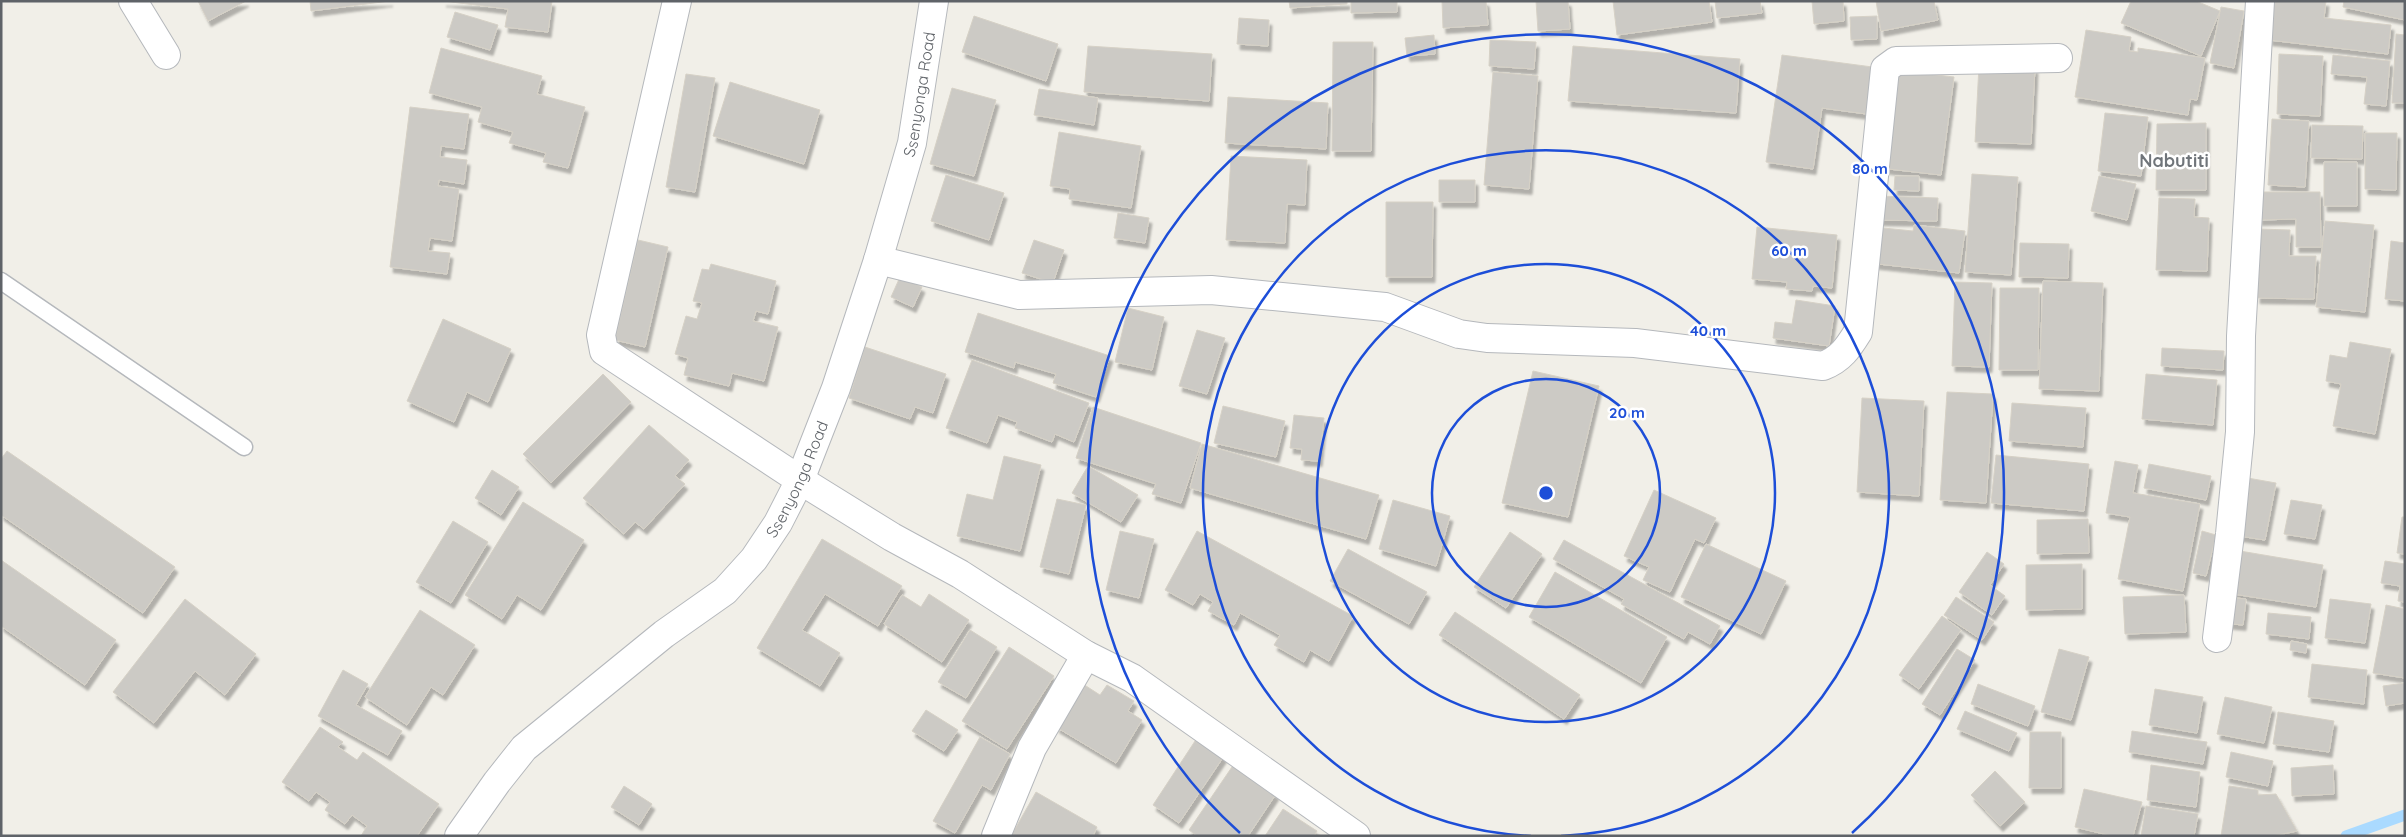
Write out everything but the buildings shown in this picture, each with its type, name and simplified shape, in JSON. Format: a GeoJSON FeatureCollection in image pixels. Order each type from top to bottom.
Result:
{"type":"FeatureCollection","features":[{"type":"Feature","properties":{"kind":"street"},"geometry":{"type":"LineString","coordinates":[[133,1],[166,55]]}},
{"type":"Feature","properties":{"kind":"street"},"geometry":{"type":"LineString","coordinates":[[677,1],[601,335],[604,351],[800,480],[892,537],[960,574],[1086,655],[1132,678],[1356,836]]}},
{"type":"Feature","properties":{"kind":"street","name":"Ssenyonga Road"},"geometry":{"type":"LineString","coordinates":[[459,836],[496,782],[524,748],[664,634],[725,591],[754,559],[778,523],[800,480],[836,388],[878,260],[912,143],[934,1]]}},
{"type":"Feature","properties":{"kind":"street"},"geometry":{"type":"LineString","coordinates":[[2217,638],[2240,432],[2241,336],[2260,1]]}},
{"type":"Feature","properties":{"kind":"street"},"geometry":{"type":"LineString","coordinates":[[878,260],[1019,295],[1212,290],[1385,308],[1459,334],[1487,338],[1635,343],[1823,366],[1834,362],[1845,353],[1858,332],[1885,69],[1896,61],[2058,58]]}},
{"type":"Feature","properties":{"kind":"street"},"geometry":{"type":"LineString","coordinates":[[996,836],[1032,748],[1086,655]]}},
{"type":"Feature","properties":{"kind":"lane"},"geometry":{"type":"LineString","coordinates":[[1,281],[244,447]]}},
{"type":"Feature","properties":{"kind":"waterway"},"geometry":{"type":"LineString","coordinates":[[2346,836],[2405,815]]}},
{"type":"Feature","properties":{"kind":"district","name":"Nabutiti"},"geometry":{"type":"Point","coordinates":[2174,160]}}]}
